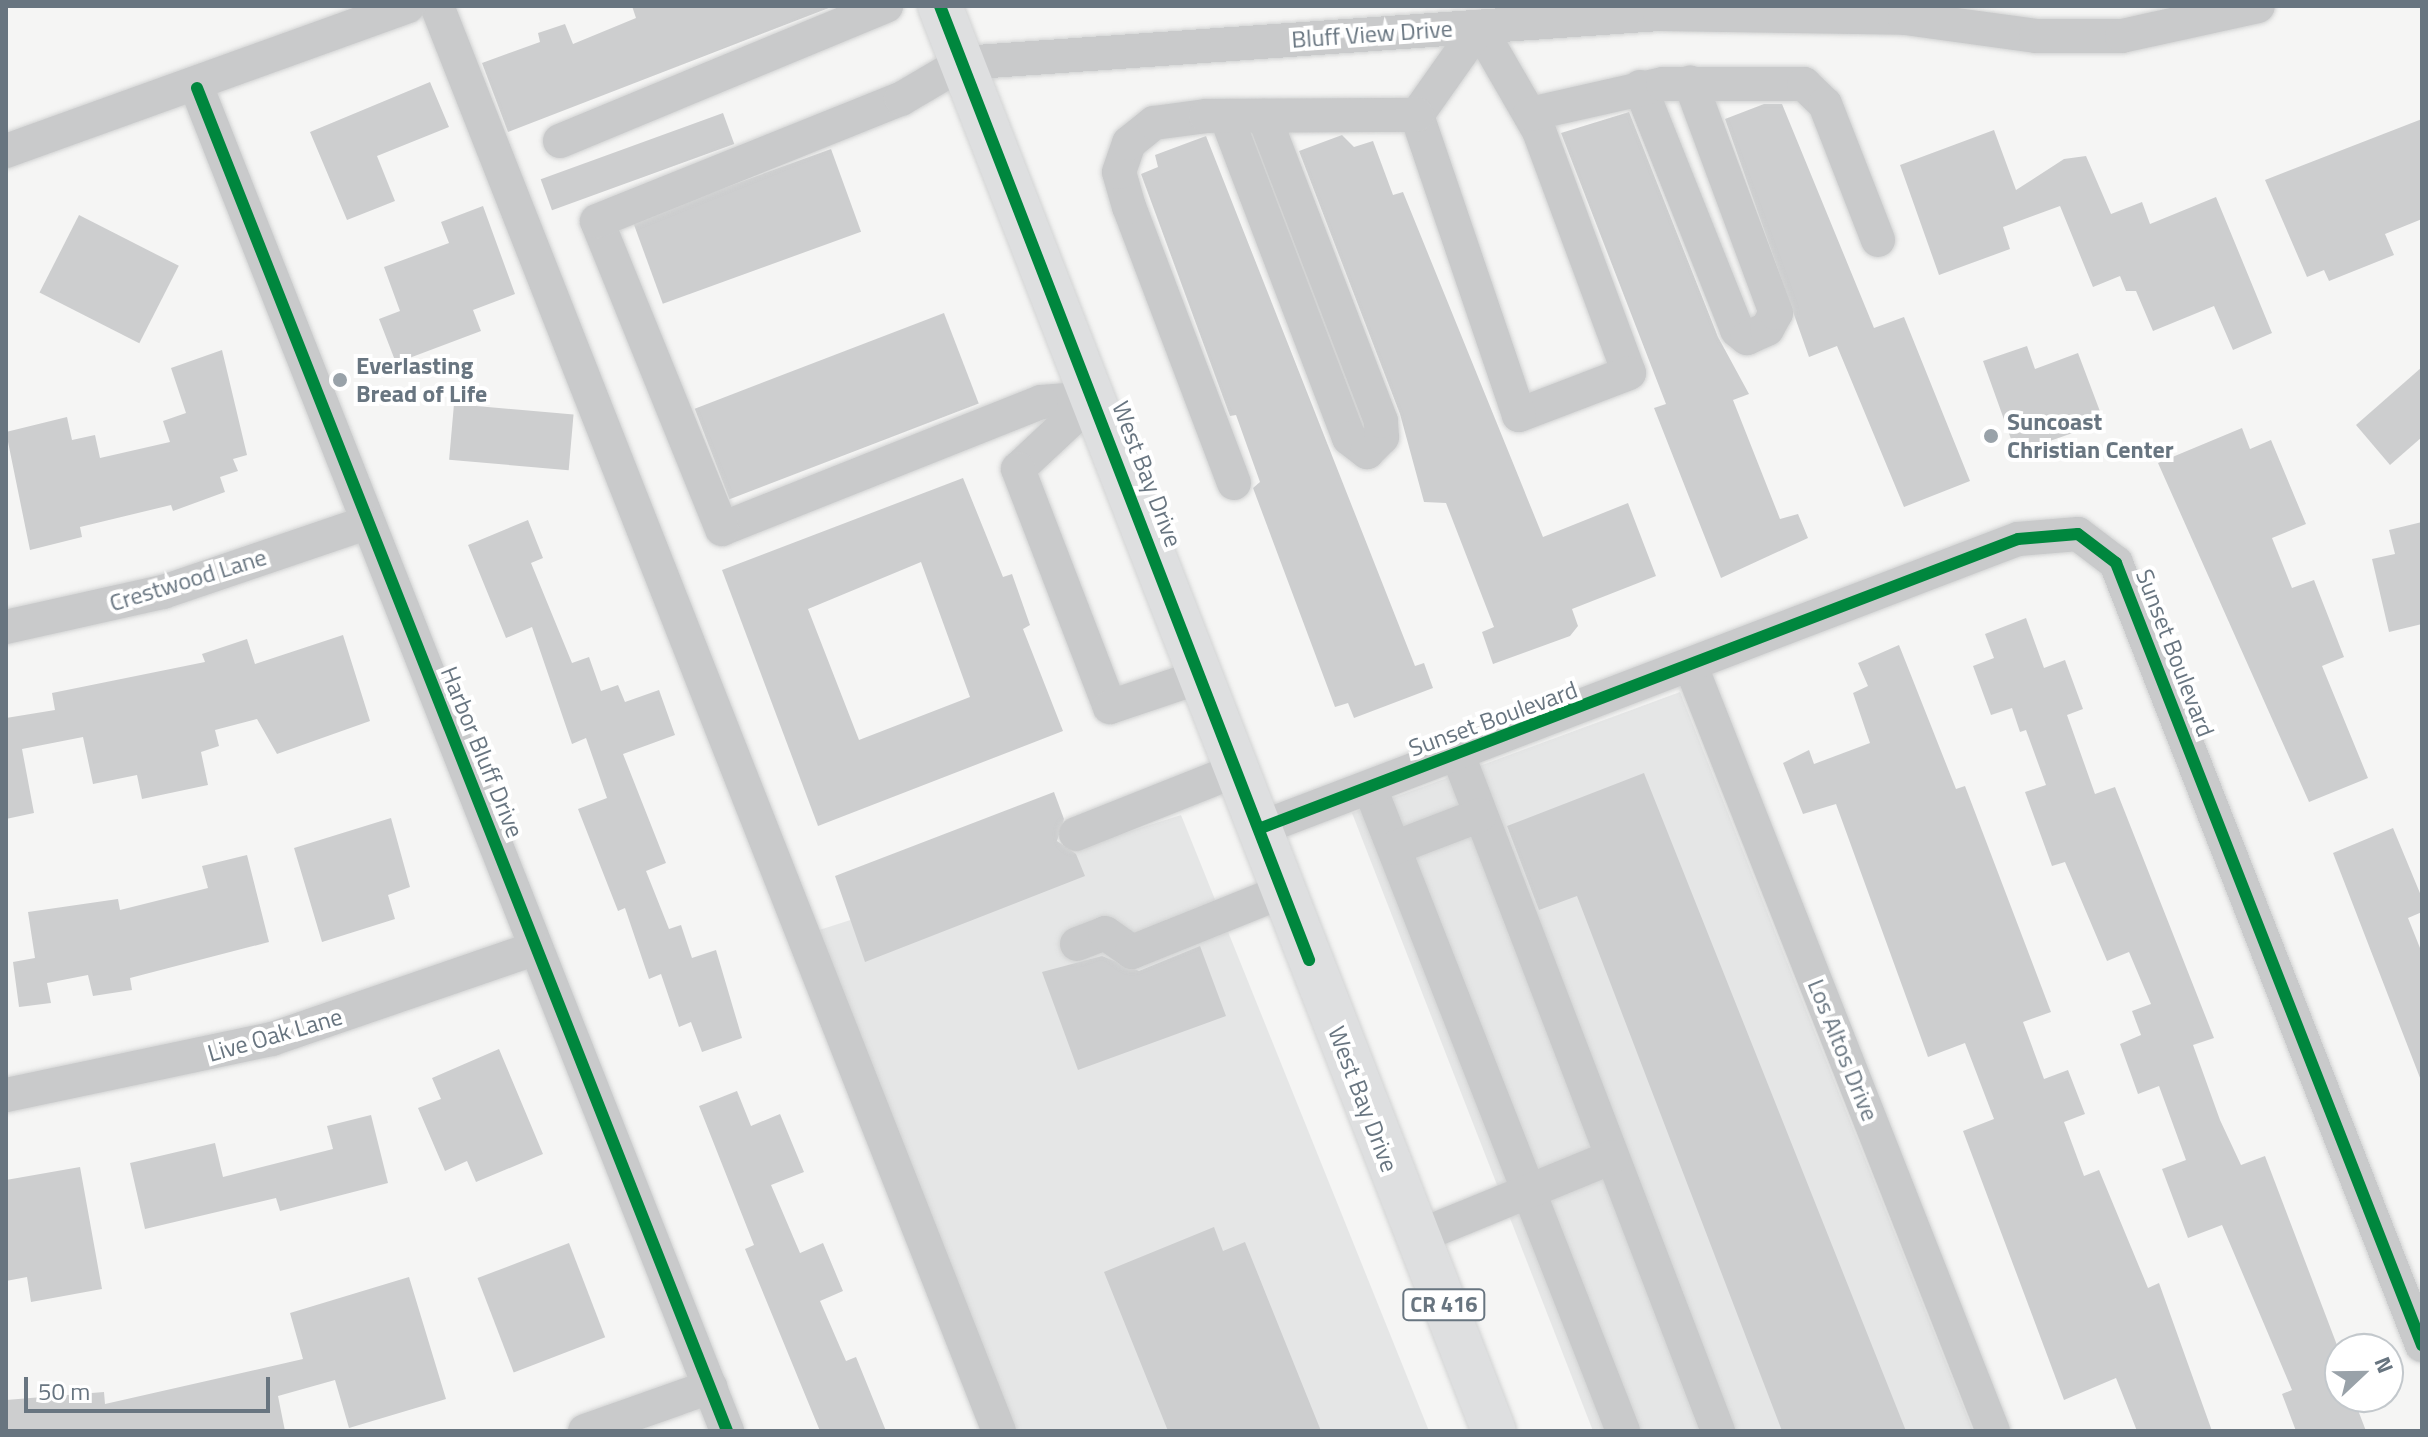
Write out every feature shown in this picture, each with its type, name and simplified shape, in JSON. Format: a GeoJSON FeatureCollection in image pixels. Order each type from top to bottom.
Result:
{"type":"FeatureCollection","features":[{"type":"Feature","properties":{"kind":"main road","name":"West Bay Drive"},"geometry":{"type":"LineString","coordinates":[[940,6],[1239,769],[1492,1430]]}},
{"type":"Feature","properties":{"kind":"street"},"geometry":{"type":"LineString","coordinates":[[6,151],[197,88],[408,6]]}},
{"type":"Feature","properties":{"kind":"street"},"geometry":{"type":"LineString","coordinates":[[437,6],[999,1431]]}},
{"type":"Feature","properties":{"kind":"street"},"geometry":{"type":"LineString","coordinates":[[560,141],[886,6]]}},
{"type":"Feature","properties":{"kind":"street","name":"Bluff View Drive"},"geometry":{"type":"LineString","coordinates":[[962,63],[1479,27],[1630,11],[1905,18],[2036,36],[2122,36],[2258,6]]}},
{"type":"Feature","properties":{"kind":"street"},"geometry":{"type":"LineString","coordinates":[[1479,27],[1530,114],[1629,373],[1519,415],[1417,115],[1479,27]]}},
{"type":"Feature","properties":{"kind":"street"},"geometry":{"type":"LineString","coordinates":[[962,63],[901,99],[597,221],[722,529],[1041,402],[1094,398]]}},
{"type":"Feature","properties":{"kind":"street"},"geometry":{"type":"LineString","coordinates":[[1530,114],[1640,87],[1690,82],[1816,89],[1878,240]]}},
{"type":"Feature","properties":{"kind":"street"},"geometry":{"type":"LineString","coordinates":[[1640,87],[1737,330],[1747,338],[1767,329],[1776,313],[1690,82]]}},
{"type":"Feature","properties":{"kind":"street","name":"Harbor Bluff Drive"},"geometry":{"type":"LineString","coordinates":[[197,88],[366,523],[727,1431]]}},
{"type":"Feature","properties":{"kind":"street"},"geometry":{"type":"LineString","coordinates":[[1234,483],[1119,172],[1129,143],[1154,123],[1226,116],[1417,115]]}},
{"type":"Feature","properties":{"kind":"street"},"geometry":{"type":"LineString","coordinates":[[1226,116],[1349,438],[1367,452],[1382,437],[1381,421],[1264,116]]}},
{"type":"Feature","properties":{"kind":"street"},"geometry":{"type":"LineString","coordinates":[[1094,398],[1018,469],[1104,692],[1110,707],[1202,676]]}},
{"type":"Feature","properties":{"kind":"street","name":"Crestwood Lane"},"geometry":{"type":"LineString","coordinates":[[6,627],[163,592],[366,523]]}},
{"type":"Feature","properties":{"kind":"street","name":"Sunset Boulevard"},"geometry":{"type":"LineString","coordinates":[[1261,828],[1692,669],[2018,539],[2078,534],[2116,563],[2422,1345]]}},
{"type":"Feature","properties":{"kind":"street","name":"Los Altos Drive"},"geometry":{"type":"LineString","coordinates":[[1692,669],[1993,1431]]}},
{"type":"Feature","properties":{"kind":"street"},"geometry":{"type":"LineString","coordinates":[[1458,755],[1718,1431]]}},
{"type":"Feature","properties":{"kind":"street"},"geometry":{"type":"LineString","coordinates":[[1076,834],[1239,769]]}},
{"type":"Feature","properties":{"kind":"street"},"geometry":{"type":"LineString","coordinates":[[1370,788],[1623,1431]]}},
{"type":"Feature","properties":{"kind":"street"},"geometry":{"type":"LineString","coordinates":[[1394,848],[1480,815]]}},
{"type":"Feature","properties":{"kind":"street"},"geometry":{"type":"LineString","coordinates":[[1077,944],[1105,933],[1132,952],[1284,891]]}},
{"type":"Feature","properties":{"kind":"street","name":"Live Oak Lane"},"geometry":{"type":"LineString","coordinates":[[6,1095],[272,1039],[536,948]]}},
{"type":"Feature","properties":{"kind":"street"},"geometry":{"type":"LineString","coordinates":[[1417,1237],[1612,1157]]}},
{"type":"Feature","properties":{"kind":"street"},"geometry":{"type":"LineString","coordinates":[[585,1431],[710,1387]]}},
{"type":"Feature","properties":{"kind":"shaded area"},"geometry":{"type":"Polygon","coordinates":[[[1680,692],[1973,1431],[1593,1431],[1352,813],[1680,692]]]}},
{"type":"Feature","properties":{"kind":"shaded area"},"geometry":{"type":"Polygon","coordinates":[[[1181,815],[1429,1431],[992,1431],[794,938],[1181,815]]]}},
{"type":"Feature","properties":{"kind":"building"},"geometry":{"type":"Polygon","coordinates":[[[632,6],[834,6],[508,132],[482,63],[540,42],[538,33],[565,24],[573,44],[636,18],[632,6]]]}},
{"type":"Feature","properties":{"kind":"building"},"geometry":{"type":"Polygon","coordinates":[[[430,82],[449,127],[377,156],[395,201],[347,220],[310,132],[430,82]]]}},
{"type":"Feature","properties":{"kind":"building"},"geometry":{"type":"Polygon","coordinates":[[[1764,104],[1782,104],[1874,328],[1904,317],[1970,481],[1904,507],[1837,346],[1809,357],[1725,119],[1764,104]]]}},
{"type":"Feature","properties":{"kind":"building"},"geometry":{"type":"Polygon","coordinates":[[[1629,112],[1718,337],[1749,394],[1733,400],[1780,519],[1798,514],[1808,538],[1721,578],[1654,408],[1666,404],[1561,133],[1629,112]]]}},
{"type":"Feature","properties":{"kind":"building"},"geometry":{"type":"Polygon","coordinates":[[[723,113],[734,144],[552,210],[541,179],[723,113]]]}},
{"type":"Feature","properties":{"kind":"building"},"geometry":{"type":"Polygon","coordinates":[[[2422,119],[2422,219],[2385,234],[2394,255],[2329,281],[2324,270],[2307,277],[2265,180],[2422,119]]]}},
{"type":"Feature","properties":{"kind":"building"},"geometry":{"type":"Polygon","coordinates":[[[1994,130],[2016,190],[2064,159],[2086,156],[2111,214],[2142,202],[2150,224],[2216,197],[2272,333],[2233,350],[2214,306],[2153,331],[2136,291],[2126,291],[2120,276],[2093,287],[2060,206],[2003,227],[2010,249],[1939,275],[1900,165],[1994,130]]]}},
{"type":"Feature","properties":{"kind":"building"},"geometry":{"type":"Polygon","coordinates":[[[1342,135],[1354,147],[1373,141],[1393,195],[1403,192],[1543,537],[1628,503],[1656,576],[1572,609],[1578,626],[1570,636],[1493,664],[1482,632],[1494,627],[1446,503],[1424,502],[1400,414],[1299,151],[1342,135]]]}},
{"type":"Feature","properties":{"kind":"building"},"geometry":{"type":"Polygon","coordinates":[[[1206,136],[1415,666],[1424,663],[1433,688],[1354,718],[1348,703],[1335,707],[1253,488],[1260,482],[1236,415],[1230,416],[1141,174],[1158,167],[1155,155],[1206,136]]]}},
{"type":"Feature","properties":{"kind":"building"},"geometry":{"type":"Polygon","coordinates":[[[831,149],[861,232],[663,304],[633,221],[831,149]]]}},
{"type":"Feature","properties":{"kind":"building"},"geometry":{"type":"Polygon","coordinates":[[[483,206],[515,294],[473,310],[481,331],[396,363],[379,319],[400,311],[384,267],[449,243],[441,222],[483,206]]]}},
{"type":"Feature","properties":{"kind":"building"},"geometry":{"type":"Polygon","coordinates":[[[79,215],[179,266],[139,343],[40,293],[79,215]]]}},
{"type":"Feature","properties":{"kind":"building"},"geometry":{"type":"Polygon","coordinates":[[[944,313],[979,404],[729,499],[695,409],[944,313]]]}},
{"type":"Feature","properties":{"kind":"building"},"geometry":{"type":"Polygon","coordinates":[[[2027,346],[2035,369],[2078,353],[2104,422],[2016,453],[1983,361],[2027,346]]]}},
{"type":"Feature","properties":{"kind":"building"},"geometry":{"type":"Polygon","coordinates":[[[222,350],[247,455],[233,459],[238,471],[220,477],[225,492],[173,511],[171,505],[80,527],[82,537],[30,550],[6,432],[67,417],[72,440],[95,435],[100,458],[170,442],[163,421],[186,413],[171,368],[222,350]]]}},
{"type":"Feature","properties":{"kind":"building"},"geometry":{"type":"Polygon","coordinates":[[[2422,367],[2422,437],[2390,465],[2356,425],[2422,367]]]}},
{"type":"Feature","properties":{"kind":"building"},"geometry":{"type":"Polygon","coordinates":[[[454,404],[574,414],[569,470],[449,460],[454,404]]]}},
{"type":"Feature","properties":{"kind":"building"},"geometry":{"type":"Polygon","coordinates":[[[2242,428],[2250,449],[2271,440],[2306,524],[2272,538],[2292,588],[2314,580],[2344,657],[2322,666],[2368,778],[2309,802],[2158,463],[2242,428]]]}},
{"type":"Feature","properties":{"kind":"building"},"geometry":{"type":"Polygon","coordinates":[[[963,478],[1003,577],[1012,574],[1030,625],[1023,629],[1063,731],[818,826],[722,570],[963,478]],[[921,562],[808,609],[859,740],[970,697],[921,562]]]}},
{"type":"Feature","properties":{"kind":"building"},"geometry":{"type":"Polygon","coordinates":[[[528,520],[543,558],[531,563],[572,663],[589,657],[601,691],[618,685],[625,702],[659,690],[675,735],[623,754],[666,863],[646,871],[669,929],[681,925],[692,958],[716,950],[742,1038],[702,1052],[691,1022],[679,1027],[661,974],[649,979],[625,908],[618,911],[578,809],[607,798],[586,738],[572,744],[532,627],[506,638],[468,545],[528,520]]]}},
{"type":"Feature","properties":{"kind":"building"},"geometry":{"type":"Polygon","coordinates":[[[2422,522],[2422,624],[2389,632],[2372,559],[2395,554],[2389,530],[2422,522]]]}},
{"type":"Feature","properties":{"kind":"building"},"geometry":{"type":"Polygon","coordinates":[[[2026,618],[2044,668],[2065,660],[2083,709],[2067,715],[2095,794],[2115,787],[2214,1038],[2193,1045],[2220,1120],[2241,1165],[2265,1156],[2332,1333],[2324,1333],[2324,1413],[2359,1413],[2366,1431],[2296,1431],[2282,1394],[2292,1390],[2222,1225],[2188,1238],[2162,1169],[2186,1160],[2159,1086],[2138,1094],[2120,1044],[2141,1035],[2132,1011],[2151,1004],[2129,952],[2107,961],[2065,862],[2052,866],[2025,792],[2046,785],[2026,730],[2020,732],[2012,708],[1991,715],[1973,666],[1994,658],[1985,634],[2026,618]]]}},
{"type":"Feature","properties":{"kind":"building"},"geometry":{"type":"Polygon","coordinates":[[[343,635],[370,721],[277,754],[257,719],[215,730],[219,746],[201,752],[208,785],[142,799],[137,775],[93,784],[83,737],[22,749],[34,813],[6,819],[6,718],[55,710],[52,693],[205,662],[202,654],[247,639],[255,664],[343,635]]]}},
{"type":"Feature","properties":{"kind":"building"},"geometry":{"type":"Polygon","coordinates":[[[1899,645],[1956,789],[1965,786],[2051,1012],[2023,1022],[2044,1079],[2068,1070],[2085,1114],[2064,1122],[2084,1176],[2099,1170],[2148,1288],[2159,1283],[2212,1431],[2137,1431],[2116,1378],[2064,1400],[1963,1131],[1994,1119],[1965,1043],[1928,1057],[1836,804],[1803,814],[1783,763],[1809,750],[1814,764],[1870,743],[1853,693],[1868,686],[1858,663],[1899,645]]]}},
{"type":"Feature","properties":{"kind":"building"},"geometry":{"type":"Polygon","coordinates":[[[1644,773],[1906,1431],[1782,1431],[1577,896],[1539,910],[1507,826],[1644,773]]]}},
{"type":"Feature","properties":{"kind":"building"},"geometry":{"type":"Polygon","coordinates":[[[1054,792],[1064,819],[1057,841],[1076,854],[1085,876],[865,962],[835,876],[1054,792]]]}},
{"type":"Feature","properties":{"kind":"building"},"geometry":{"type":"Polygon","coordinates":[[[391,818],[410,887],[388,895],[395,919],[322,942],[294,848],[391,818]]]}},
{"type":"Feature","properties":{"kind":"building"},"geometry":{"type":"Polygon","coordinates":[[[2393,828],[2422,898],[2422,912],[2408,918],[2422,953],[2422,1083],[2333,853],[2393,828]]]}},
{"type":"Feature","properties":{"kind":"building"},"geometry":{"type":"Polygon","coordinates":[[[247,855],[269,942],[130,978],[132,990],[93,996],[88,975],[47,983],[51,1003],[19,1007],[13,962],[35,958],[28,912],[118,899],[120,910],[208,888],[202,866],[247,855]]]}},
{"type":"Feature","properties":{"kind":"building"},"geometry":{"type":"Polygon","coordinates":[[[1200,946],[1226,1016],[1078,1070],[1042,972],[1102,956],[1139,971],[1200,946]]]}},
{"type":"Feature","properties":{"kind":"building"},"geometry":{"type":"Polygon","coordinates":[[[499,1049],[543,1154],[476,1182],[467,1161],[445,1171],[418,1108],[441,1099],[432,1078],[499,1049]]]}},
{"type":"Feature","properties":{"kind":"building"},"geometry":{"type":"Polygon","coordinates":[[[737,1091],[751,1126],[780,1114],[804,1172],[771,1185],[800,1253],[823,1243],[843,1291],[820,1301],[846,1361],[856,1357],[886,1431],[820,1431],[745,1249],[754,1245],[699,1106],[737,1091]]]}},
{"type":"Feature","properties":{"kind":"building"},"geometry":{"type":"Polygon","coordinates":[[[371,1115],[388,1183],[280,1211],[276,1198],[145,1229],[130,1163],[215,1143],[223,1177],[333,1149],[327,1126],[371,1115]]]}},
{"type":"Feature","properties":{"kind":"building"},"geometry":{"type":"Polygon","coordinates":[[[80,1167],[102,1289],[31,1302],[27,1277],[6,1281],[6,1180],[80,1167]]]}},
{"type":"Feature","properties":{"kind":"building"},"geometry":{"type":"Polygon","coordinates":[[[1214,1227],[1223,1251],[1245,1242],[1321,1431],[1168,1431],[1104,1272],[1214,1227]]]}},
{"type":"Feature","properties":{"kind":"building"},"geometry":{"type":"Polygon","coordinates":[[[569,1243],[605,1337],[514,1372],[478,1278],[569,1243]]]}},
{"type":"Feature","properties":{"kind":"building"},"geometry":{"type":"Polygon","coordinates":[[[409,1277],[446,1399],[349,1428],[335,1380],[278,1396],[285,1431],[6,1431],[6,1400],[104,1392],[105,1404],[303,1359],[290,1313],[409,1277]]]}},
{"type":"Feature","properties":{"kind":"cycle path"},"geometry":{"type":"LineString","coordinates":[[940,6],[1309,960]]}},
{"type":"Feature","properties":{"kind":"cycle path"},"geometry":{"type":"LineString","coordinates":[[197,88],[727,1431]]}},
{"type":"Feature","properties":{"kind":"cycle path"},"geometry":{"type":"LineString","coordinates":[[1261,828],[2018,539],[2078,534],[2116,563],[2422,1345]]}},
{"type":"Feature","properties":{"kind":"place","name":"Everlasting Bread of Life"},"geometry":{"type":"Point","coordinates":[340,380]}},
{"type":"Feature","properties":{"kind":"place","name":"Suncoast Christian Center"},"geometry":{"type":"Point","coordinates":[1991,436]}}]}
